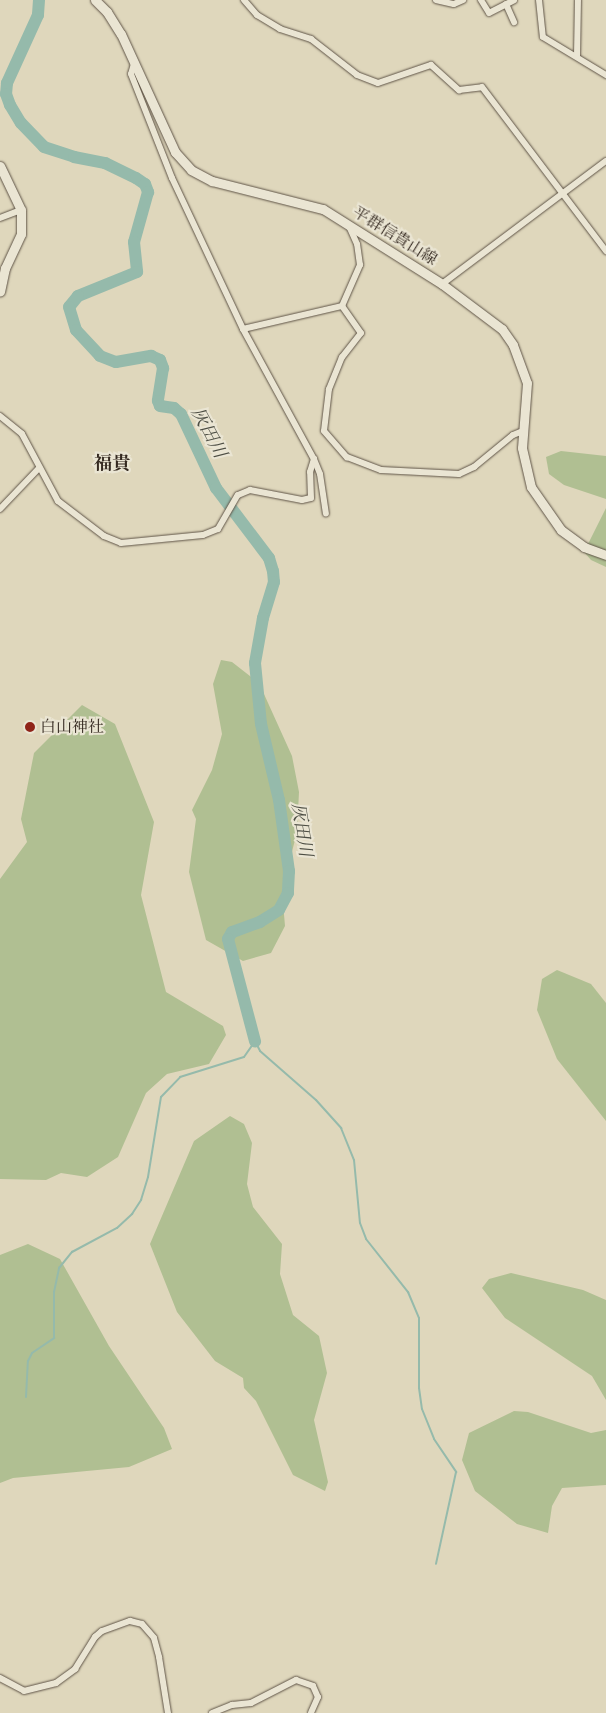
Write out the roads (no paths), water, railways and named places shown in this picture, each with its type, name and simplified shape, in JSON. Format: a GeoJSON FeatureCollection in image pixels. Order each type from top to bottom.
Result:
{"type":"FeatureCollection","features":[{"type":"Feature","properties":{"kind":"main road","name":"平群信貴山線"},"geometry":{"type":"LineString","coordinates":[[95,0],[107,12],[121,34],[175,152],[191,170],[212,181],[323,209],[442,284],[492,320],[513,345],[527,383],[523,431],[526,468],[540,502],[561,530],[574,540],[606,555]]}},
{"type":"Feature","properties":{"kind":"main road"},"geometry":{"type":"LineString","coordinates":[[0,170],[21,210],[21,234],[2,269],[0,291]]}},
{"type":"Feature","properties":{"kind":"street"},"geometry":{"type":"LineString","coordinates":[[244,0],[257,15],[280,29],[311,39],[357,75],[378,83],[431,65],[459,90],[482,87],[606,251]]}},
{"type":"Feature","properties":{"kind":"street"},"geometry":{"type":"LineString","coordinates":[[436,0],[454,4],[463,0]]}},
{"type":"Feature","properties":{"kind":"street"},"geometry":{"type":"LineString","coordinates":[[481,0],[488,13],[514,0]]}},
{"type":"Feature","properties":{"kind":"street"},"geometry":{"type":"LineString","coordinates":[[539,0],[544,37],[606,75]]}},
{"type":"Feature","properties":{"kind":"street"},"geometry":{"type":"LineString","coordinates":[[577,56],[578,0]]}},
{"type":"Feature","properties":{"kind":"street"},"geometry":{"type":"LineString","coordinates":[[506,4],[514,22]]}},
{"type":"Feature","properties":{"kind":"street"},"geometry":{"type":"LineString","coordinates":[[134,64],[131,74],[156,137],[243,329],[314,459],[320,474],[326,514]]}},
{"type":"Feature","properties":{"kind":"street"},"geometry":{"type":"LineString","coordinates":[[442,284],[606,161]]}},
{"type":"Feature","properties":{"kind":"street"},"geometry":{"type":"LineString","coordinates":[[0,218],[21,210]]}},
{"type":"Feature","properties":{"kind":"street"},"geometry":{"type":"LineString","coordinates":[[342,306],[360,265],[358,244],[349,225]]}},
{"type":"Feature","properties":{"kind":"street"},"geometry":{"type":"LineString","coordinates":[[243,329],[262,327],[342,306]]}},
{"type":"Feature","properties":{"kind":"street"},"geometry":{"type":"LineString","coordinates":[[342,306],[361,333],[342,357],[332,381],[324,430],[347,457],[381,470],[459,474],[474,467],[513,434],[523,431]]}},
{"type":"Feature","properties":{"kind":"street"},"geometry":{"type":"LineString","coordinates":[[0,416],[22,434],[58,501],[104,536],[121,543],[203,535],[218,528],[238,495],[250,490],[302,500],[311,498],[310,472],[314,459]]}},
{"type":"Feature","properties":{"kind":"street"},"geometry":{"type":"LineString","coordinates":[[0,508],[39,468]]}},
{"type":"Feature","properties":{"kind":"street"},"geometry":{"type":"LineString","coordinates":[[0,1678],[24,1691],[56,1683],[75,1669],[95,1637],[102,1631],[130,1622],[142,1624],[148,1628],[156,1647],[168,1713]]}},
{"type":"Feature","properties":{"kind":"street"},"geometry":{"type":"LineString","coordinates":[[212,1713],[232,1705],[251,1703],[296,1680],[313,1686],[318,1696],[311,1713]]}},
{"type":"Feature","properties":{"kind":"waterway","name":"灰田川"},"geometry":{"type":"LineString","coordinates":[[39,0],[38,15],[7,83],[6,94],[10,105],[21,123],[44,147],[74,157],[105,163],[145,184],[148,192],[134,242],[137,272],[78,296],[69,307],[76,330],[100,356],[116,362],[151,356],[160,360],[163,368],[158,401],[160,406],[174,408],[181,414],[216,488],[269,558],[273,571],[274,582],[263,618],[255,663],[261,724],[279,800],[289,871],[288,893],[279,910],[260,922],[232,932],[228,939],[255,1041]]}},
{"type":"Feature","properties":{"kind":"waterway"},"geometry":{"type":"LineString","coordinates":[[255,1041],[260,1051],[316,1100],[341,1128],[354,1160],[360,1223],[366,1239],[408,1292],[419,1318],[419,1388],[422,1409],[434,1439],[456,1472],[436,1564]]}},
{"type":"Feature","properties":{"kind":"waterway"},"geometry":{"type":"LineString","coordinates":[[26,1397],[28,1361],[32,1353],[54,1338],[54,1292],[59,1268],[72,1252],[117,1228],[132,1214],[141,1200],[148,1177],[161,1097],[180,1077],[244,1057],[255,1041]]}},
{"type":"Feature","properties":{"kind":"place","name":"白山神社"},"geometry":{"type":"Point","coordinates":[30,727]}},
{"type":"Feature","properties":{"kind":"district","name":"福貴"},"geometry":{"type":"Point","coordinates":[112,464]}}]}
